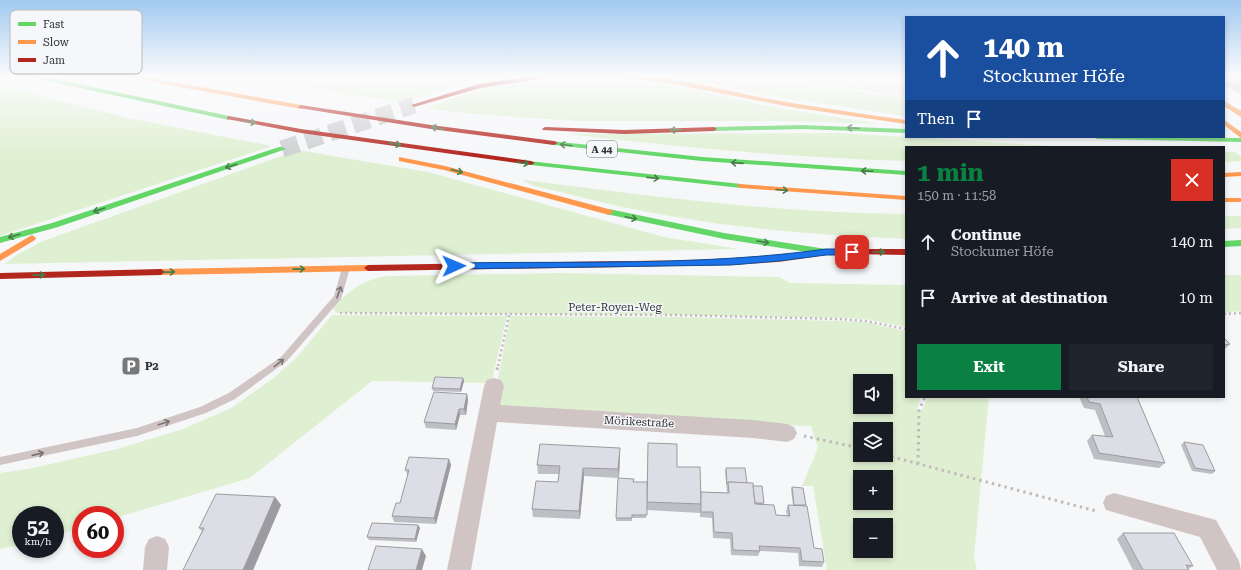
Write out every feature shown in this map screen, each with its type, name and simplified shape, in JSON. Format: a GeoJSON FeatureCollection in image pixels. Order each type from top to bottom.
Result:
{"type":"FeatureCollection","features":[{"type":"Feature","properties":{"kind":"main road","name":"A 44"},"geometry":{"type":"LineString","coordinates":[[157,103],[238,120],[356,139],[583,171],[814,193],[905,198]]}},
{"type":"Feature","properties":{"kind":"main road","name":"A 44"},"geometry":{"type":"LineString","coordinates":[[277,103],[481,134],[630,153],[823,169],[905,173]]}},
{"type":"Feature","properties":{"kind":"main road"},"geometry":{"type":"LineString","coordinates":[[414,104],[419,103]]}},
{"type":"Feature","properties":{"kind":"main road"},"geometry":{"type":"LineString","coordinates":[[779,103],[905,122]]}},
{"type":"Feature","properties":{"kind":"main road"},"geometry":{"type":"LineString","coordinates":[[1225,104],[1238,113]]}},
{"type":"Feature","properties":{"kind":"main road"},"geometry":{"type":"LineString","coordinates":[[301,107],[361,110],[499,126]]}},
{"type":"Feature","properties":{"kind":"main road"},"geometry":{"type":"LineString","coordinates":[[1225,123],[1241,136]]}},
{"type":"Feature","properties":{"kind":"main road"},"geometry":{"type":"LineString","coordinates":[[537,129],[624,132],[802,127],[905,130]]}},
{"type":"Feature","properties":{"kind":"main road"},"geometry":{"type":"LineString","coordinates":[[1179,138],[1241,140]]}},
{"type":"Feature","properties":{"kind":"main road"},"geometry":{"type":"LineString","coordinates":[[356,139],[364,148]]}},
{"type":"Feature","properties":{"kind":"main road"},"geometry":{"type":"LineString","coordinates":[[0,240],[55,225],[282,149]]}},
{"type":"Feature","properties":{"kind":"main road"},"geometry":{"type":"LineString","coordinates":[[396,158],[445,168],[627,217],[724,236],[826,252]]}},
{"type":"Feature","properties":{"kind":"main road"},"geometry":{"type":"LineString","coordinates":[[1225,175],[1241,174]]}},
{"type":"Feature","properties":{"kind":"main road"},"geometry":{"type":"LineString","coordinates":[[1225,200],[1241,200]]}},
{"type":"Feature","properties":{"kind":"main road"},"geometry":{"type":"LineString","coordinates":[[0,258],[55,225]]}},
{"type":"Feature","properties":{"kind":"main road"},"geometry":{"type":"LineString","coordinates":[[0,276],[346,268],[731,262],[826,252],[905,252]]}},
{"type":"Feature","properties":{"kind":"street"},"geometry":{"type":"LineString","coordinates":[[459,570],[494,386]]}},
{"type":"Feature","properties":{"kind":"street","name":"Mörikestraße"},"geometry":{"type":"LineString","coordinates":[[490,413],[753,429],[788,433]]}},
{"type":"Feature","properties":{"kind":"street"},"geometry":{"type":"LineString","coordinates":[[1114,503],[1208,528],[1230,570]]}},
{"type":"Feature","properties":{"kind":"street"},"geometry":{"type":"LineString","coordinates":[[155,570],[157,547]]}},
{"type":"Feature","properties":{"kind":"lane"},"geometry":{"type":"LineString","coordinates":[[0,461],[137,432],[203,410],[232,396],[284,359],[338,297],[346,268]]}},
{"type":"Feature","properties":{"kind":"path","name":"Peter-Royen-Weg"},"geometry":{"type":"LineString","coordinates":[[324,313],[673,315],[840,319],[866,321],[905,329]]}},
{"type":"Feature","properties":{"kind":"path"},"geometry":{"type":"LineString","coordinates":[[1225,314],[1241,313]]}},
{"type":"Feature","properties":{"kind":"path"},"geometry":{"type":"LineString","coordinates":[[494,386],[509,315]]}},
{"type":"Feature","properties":{"kind":"path"},"geometry":{"type":"LineString","coordinates":[[918,464],[919,410],[925,398]]}},
{"type":"Feature","properties":{"kind":"path"},"geometry":{"type":"LineString","coordinates":[[788,433],[822,438],[853,446]]}},
{"type":"Feature","properties":{"kind":"path"},"geometry":{"type":"LineString","coordinates":[[893,457],[1108,514],[1114,503]]}},
{"type":"Feature","properties":{"kind":"green space"},"geometry":{"type":"Polygon","coordinates":[[[0,103],[66,103],[128,118],[272,146],[0,236],[0,103]]]}},
{"type":"Feature","properties":{"kind":"green space"},"geometry":{"type":"Polygon","coordinates":[[[442,103],[752,103],[880,124],[787,121],[577,121],[463,113],[427,108],[442,103]]]}},
{"type":"Feature","properties":{"kind":"green space"},"geometry":{"type":"Polygon","coordinates":[[[816,103],[905,103],[905,116],[816,103]]]}},
{"type":"Feature","properties":{"kind":"green space"},"geometry":{"type":"Polygon","coordinates":[[[842,133],[1054,146],[905,146],[905,161],[864,160],[736,151],[567,134],[842,133]]]}},
{"type":"Feature","properties":{"kind":"green space"},"geometry":{"type":"Polygon","coordinates":[[[298,150],[428,172],[664,237],[739,249],[4,264],[20,253],[43,241],[298,150]]]}},
{"type":"Feature","properties":{"kind":"green space"},"geometry":{"type":"Polygon","coordinates":[[[1225,152],[1235,152],[1241,157],[1241,161],[1225,162],[1225,152]]]}},
{"type":"Feature","properties":{"kind":"green space"},"geometry":{"type":"Polygon","coordinates":[[[523,180],[714,203],[810,211],[905,214],[905,239],[820,234],[736,226],[694,220],[611,204],[538,187],[523,180]]]}},
{"type":"Feature","properties":{"kind":"green space"},"geometry":{"type":"Polygon","coordinates":[[[1225,216],[1241,216],[1241,228],[1225,229],[1225,216]]]}},
{"type":"Feature","properties":{"kind":"green space"},"geometry":{"type":"Polygon","coordinates":[[[559,273],[779,277],[790,283],[905,285],[905,327],[865,319],[840,318],[673,315],[336,313],[333,308],[358,286],[379,277],[559,273]]]}},
{"type":"Feature","properties":{"kind":"green space"},"geometry":{"type":"Polygon","coordinates":[[[1225,275],[1241,275],[1241,311],[1225,313],[1225,275]]]}},
{"type":"Feature","properties":{"kind":"green space"},"geometry":{"type":"Polygon","coordinates":[[[332,315],[507,316],[492,380],[487,383],[372,381],[250,478],[124,515],[124,506],[72,506],[72,530],[64,533],[64,506],[12,506],[12,547],[0,549],[0,473],[28,469],[117,449],[183,429],[231,408],[275,377],[298,356],[332,315]]]}},
{"type":"Feature","properties":{"kind":"green space"},"geometry":{"type":"Polygon","coordinates":[[[510,316],[673,317],[841,321],[866,322],[905,331],[905,398],[921,398],[917,409],[922,410],[928,398],[989,398],[974,557],[977,570],[827,570],[813,486],[802,486],[818,448],[811,426],[507,413],[494,399],[510,316]]]}},
{"type":"Feature","properties":{"kind":"building"},"geometry":{"type":"Polygon","coordinates":[[[1225,339],[1230,344],[1225,345],[1225,339]]]}},
{"type":"Feature","properties":{"kind":"building"},"geometry":{"type":"Polygon","coordinates":[[[435,377],[463,378],[460,389],[432,388],[435,377]]]}},
{"type":"Feature","properties":{"kind":"building"},"geometry":{"type":"Polygon","coordinates":[[[434,392],[467,394],[464,409],[459,409],[455,424],[424,422],[434,392]]]}},
{"type":"Feature","properties":{"kind":"building"},"geometry":{"type":"Polygon","coordinates":[[[1087,398],[1137,398],[1165,463],[1099,453],[1092,435],[1113,437],[1100,404],[1089,402],[1087,398]]]}},
{"type":"Feature","properties":{"kind":"building"},"geometry":{"type":"Polygon","coordinates":[[[1184,442],[1203,445],[1215,471],[1195,468],[1184,442]]]}},
{"type":"Feature","properties":{"kind":"building"},"geometry":{"type":"Polygon","coordinates":[[[648,443],[677,444],[677,467],[700,467],[701,504],[647,502],[648,443]]]}},
{"type":"Feature","properties":{"kind":"building"},"geometry":{"type":"Polygon","coordinates":[[[540,444],[620,448],[618,469],[583,468],[579,511],[532,509],[536,481],[558,482],[560,466],[537,465],[540,444]]]}},
{"type":"Feature","properties":{"kind":"building"},"geometry":{"type":"Polygon","coordinates":[[[409,457],[449,459],[434,518],[392,516],[396,503],[400,503],[409,470],[405,470],[409,457]]]}},
{"type":"Feature","properties":{"kind":"building"},"geometry":{"type":"Polygon","coordinates":[[[726,468],[745,468],[747,483],[728,482],[727,484],[726,468]]]}},
{"type":"Feature","properties":{"kind":"building"},"geometry":{"type":"Polygon","coordinates":[[[618,478],[634,479],[633,482],[647,482],[647,515],[632,515],[632,518],[616,518],[618,478]]]}},
{"type":"Feature","properties":{"kind":"building"},"geometry":{"type":"Polygon","coordinates":[[[728,482],[753,483],[755,504],[774,505],[776,515],[790,516],[788,505],[807,506],[814,548],[822,549],[824,562],[802,561],[800,548],[759,546],[760,551],[733,550],[732,533],[714,532],[713,512],[701,512],[701,492],[729,493],[728,482]]]}},
{"type":"Feature","properties":{"kind":"building"},"geometry":{"type":"Polygon","coordinates":[[[753,486],[762,486],[764,503],[755,503],[753,486]]]}},
{"type":"Feature","properties":{"kind":"building"},"geometry":{"type":"Polygon","coordinates":[[[792,487],[803,488],[806,505],[794,505],[792,487]]]}},
{"type":"Feature","properties":{"kind":"building"},"geometry":{"type":"Polygon","coordinates":[[[216,494],[275,497],[243,570],[183,570],[204,528],[199,528],[216,494]]]}},
{"type":"Feature","properties":{"kind":"building"},"geometry":{"type":"Polygon","coordinates":[[[372,523],[418,525],[415,539],[367,537],[372,523]]]}},
{"type":"Feature","properties":{"kind":"building"},"geometry":{"type":"Polygon","coordinates":[[[1123,533],[1174,533],[1193,566],[1186,565],[1189,570],[1143,570],[1123,533]]]}},
{"type":"Feature","properties":{"kind":"building"},"geometry":{"type":"Polygon","coordinates":[[[376,546],[422,549],[416,570],[368,570],[376,546]]]}},
{"type":"Feature","properties":{"kind":"tunnel"},"geometry":{"type":"LineString","coordinates":[[282,149],[414,105]]}},
{"type":"Feature","properties":{"kind":"traffic: fast"},"geometry":{"type":"LineString","coordinates":[[157,103],[229,118]]}},
{"type":"Feature","properties":{"kind":"traffic: fast"},"geometry":{"type":"LineString","coordinates":[[714,129],[802,127],[905,131]]}},
{"type":"Feature","properties":{"kind":"traffic: fast"},"geometry":{"type":"LineString","coordinates":[[1145,138],[1241,140]]}},
{"type":"Feature","properties":{"kind":"traffic: fast"},"geometry":{"type":"LineString","coordinates":[[554,143],[702,159],[905,173]]}},
{"type":"Feature","properties":{"kind":"traffic: fast"},"geometry":{"type":"LineString","coordinates":[[0,240],[55,225],[282,149]]}},
{"type":"Feature","properties":{"kind":"traffic: fast"},"geometry":{"type":"LineString","coordinates":[[531,163],[741,186]]}},
{"type":"Feature","properties":{"kind":"traffic: fast"},"geometry":{"type":"LineString","coordinates":[[609,212],[724,236],[826,252]]}},
{"type":"Feature","properties":{"kind":"traffic: fast"},"geometry":{"type":"LineString","coordinates":[[1225,244],[1241,243]]}},
{"type":"Feature","properties":{"kind":"traffic: slow"},"geometry":{"type":"LineString","coordinates":[[277,103],[301,107]]}},
{"type":"Feature","properties":{"kind":"traffic: slow"},"geometry":{"type":"LineString","coordinates":[[779,103],[905,122]]}},
{"type":"Feature","properties":{"kind":"traffic: slow"},"geometry":{"type":"LineString","coordinates":[[1225,104],[1241,115]]}},
{"type":"Feature","properties":{"kind":"traffic: slow"},"geometry":{"type":"LineString","coordinates":[[1232,109],[1241,113]]}},
{"type":"Feature","properties":{"kind":"traffic: slow"},"geometry":{"type":"LineString","coordinates":[[1225,123],[1241,136]]}},
{"type":"Feature","properties":{"kind":"traffic: slow"},"geometry":{"type":"LineString","coordinates":[[402,159],[445,168],[609,212]]}},
{"type":"Feature","properties":{"kind":"traffic: slow"},"geometry":{"type":"LineString","coordinates":[[1225,175],[1241,174]]}},
{"type":"Feature","properties":{"kind":"traffic: slow"},"geometry":{"type":"LineString","coordinates":[[741,186],[905,198]]}},
{"type":"Feature","properties":{"kind":"traffic: slow"},"geometry":{"type":"LineString","coordinates":[[1225,200],[1241,200]]}},
{"type":"Feature","properties":{"kind":"traffic: slow"},"geometry":{"type":"LineString","coordinates":[[0,258],[32,238]]}},
{"type":"Feature","properties":{"kind":"traffic: slow"},"geometry":{"type":"LineString","coordinates":[[628,264],[731,262],[780,259],[826,252],[853,252]]}},
{"type":"Feature","properties":{"kind":"traffic: slow"},"geometry":{"type":"LineString","coordinates":[[161,272],[368,268]]}},
{"type":"Feature","properties":{"kind":"traffic: jam"},"geometry":{"type":"LineString","coordinates":[[414,105],[422,103]]}},
{"type":"Feature","properties":{"kind":"traffic: jam"},"geometry":{"type":"LineString","coordinates":[[301,107],[431,127],[554,143]]}},
{"type":"Feature","properties":{"kind":"traffic: jam"},"geometry":{"type":"LineString","coordinates":[[229,118],[301,131],[531,163]]}},
{"type":"Feature","properties":{"kind":"traffic: jam"},"geometry":{"type":"LineString","coordinates":[[545,129],[624,132],[714,129]]}},
{"type":"Feature","properties":{"kind":"traffic: jam"},"geometry":{"type":"LineString","coordinates":[[853,252],[905,252]]}},
{"type":"Feature","properties":{"kind":"traffic: jam"},"geometry":{"type":"LineString","coordinates":[[368,268],[628,264]]}},
{"type":"Feature","properties":{"kind":"traffic: jam"},"geometry":{"type":"LineString","coordinates":[[0,276],[161,272]]}},
{"type":"Feature","properties":{"kind":"place","name":"P2"},"geometry":{"type":"Point","coordinates":[131,366]}},
{"type":"Feature","properties":{"kind":"route"},"geometry":{"type":"LineString","coordinates":[[454,266],[731,262],[826,252],[852,252]]}}]}
